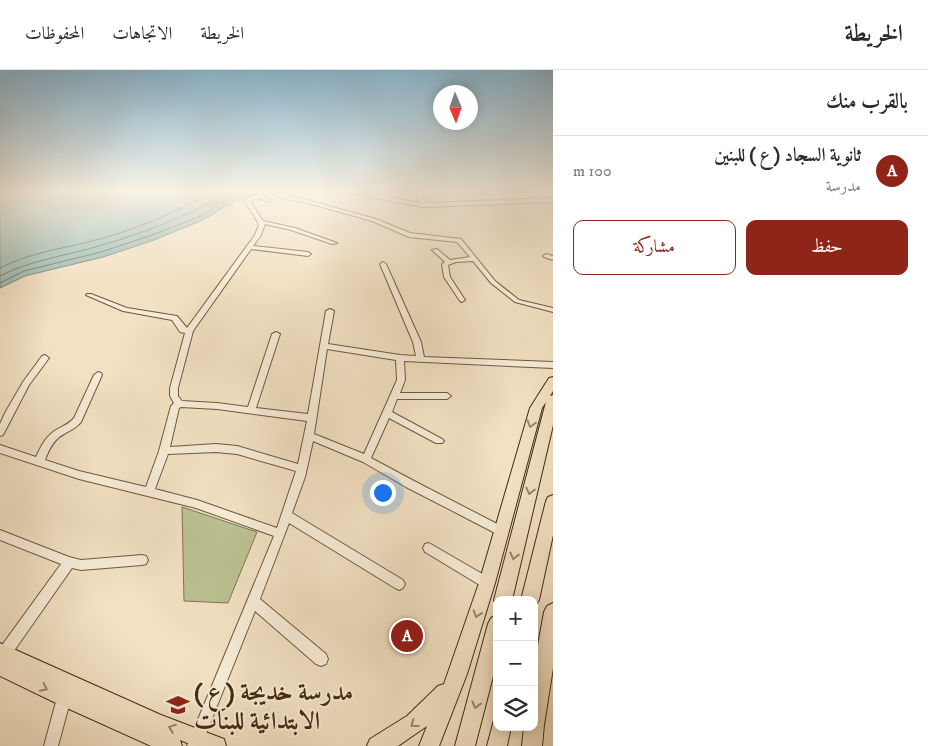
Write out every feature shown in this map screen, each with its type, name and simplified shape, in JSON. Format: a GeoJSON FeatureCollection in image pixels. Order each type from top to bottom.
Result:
{"type":"FeatureCollection","features":[{"type":"Feature","properties":{"kind":"highway"},"geometry":{"type":"LineString","coordinates":[[429,746],[457,674],[487,584],[536,408],[553,381]]}},
{"type":"Feature","properties":{"kind":"highway"},"geometry":{"type":"LineString","coordinates":[[504,596],[553,398]]}},
{"type":"Feature","properties":{"kind":"highway"},"geometry":{"type":"LineString","coordinates":[[531,596],[553,501]]}},
{"type":"Feature","properties":{"kind":"highway"},"geometry":{"type":"LineString","coordinates":[[538,702],[553,612]]}},
{"type":"Feature","properties":{"kind":"highway"},"geometry":{"type":"LineString","coordinates":[[465,746],[493,639]]}},
{"type":"Feature","properties":{"kind":"highway"},"geometry":{"type":"LineString","coordinates":[[377,746],[418,722],[434,707],[457,674]]}},
{"type":"Feature","properties":{"kind":"highway"},"geometry":{"type":"LineString","coordinates":[[497,746],[500,731]]}},
{"type":"Feature","properties":{"kind":"highway"},"geometry":{"type":"LineString","coordinates":[[532,746],[534,731]]}},
{"type":"Feature","properties":{"kind":"main road"},"geometry":{"type":"LineString","coordinates":[[1,657],[64,698],[173,746]]}},
{"type":"Feature","properties":{"kind":"main road"},"geometry":{"type":"LineString","coordinates":[[1,657],[157,722],[196,742],[217,746]]}},
{"type":"Feature","properties":{"kind":"street"},"geometry":{"type":"LineString","coordinates":[[180,404],[174,396],[174,388],[189,331],[250,247],[258,235],[261,224]]}},
{"type":"Feature","properties":{"kind":"street"},"geometry":{"type":"LineString","coordinates":[[269,224],[293,228],[334,244]]}},
{"type":"Feature","properties":{"kind":"street"},"geometry":{"type":"LineString","coordinates":[[382,224],[409,235],[459,240],[493,282],[517,302],[553,310]]}},
{"type":"Feature","properties":{"kind":"street"},"geometry":{"type":"LineString","coordinates":[[250,247],[308,254]]}},
{"type":"Feature","properties":{"kind":"street"},"geometry":{"type":"LineString","coordinates":[[435,250],[448,261],[475,259]]}},
{"type":"Feature","properties":{"kind":"street"},"geometry":{"type":"LineString","coordinates":[[448,261],[444,268],[447,277],[462,300]]}},
{"type":"Feature","properties":{"kind":"street"},"geometry":{"type":"LineString","coordinates":[[383,264],[417,342],[420,359]]}},
{"type":"Feature","properties":{"kind":"street"},"geometry":{"type":"LineString","coordinates":[[89,295],[125,310],[174,318],[183,330],[189,331]]}},
{"type":"Feature","properties":{"kind":"street"},"geometry":{"type":"LineString","coordinates":[[196,742],[280,534],[302,469],[330,311]]}},
{"type":"Feature","properties":{"kind":"street"},"geometry":{"type":"LineString","coordinates":[[251,410],[276,334]]}},
{"type":"Feature","properties":{"kind":"street"},"geometry":{"type":"LineString","coordinates":[[324,346],[400,358],[553,365]]}},
{"type":"Feature","properties":{"kind":"street"},"geometry":{"type":"LineString","coordinates":[[0,433],[32,372],[45,358]]}},
{"type":"Feature","properties":{"kind":"street"},"geometry":{"type":"LineString","coordinates":[[366,459],[401,380],[400,358]]}},
{"type":"Feature","properties":{"kind":"street"},"geometry":{"type":"LineString","coordinates":[[40,461],[45,447],[52,437],[74,426],[98,375]]}},
{"type":"Feature","properties":{"kind":"street"},"geometry":{"type":"LineString","coordinates":[[394,396],[447,396]]}},
{"type":"Feature","properties":{"kind":"street"},"geometry":{"type":"LineString","coordinates":[[149,492],[164,451],[173,410],[180,404],[251,410],[311,418]]}},
{"type":"Feature","properties":{"kind":"street"},"geometry":{"type":"LineString","coordinates":[[387,413],[439,441]]}},
{"type":"Feature","properties":{"kind":"street"},"geometry":{"type":"LineString","coordinates":[[309,436],[366,459],[501,531]]}},
{"type":"Feature","properties":{"kind":"street"},"geometry":{"type":"LineString","coordinates":[[164,451],[197,448],[237,450],[302,469]]}},
{"type":"Feature","properties":{"kind":"street"},"geometry":{"type":"LineString","coordinates":[[0,449],[79,475],[197,504],[280,534]]}},
{"type":"Feature","properties":{"kind":"street"},"geometry":{"type":"LineString","coordinates":[[286,516],[399,584]]}},
{"type":"Feature","properties":{"kind":"street"},"geometry":{"type":"LineString","coordinates":[[0,536],[81,565],[142,560]]}},
{"type":"Feature","properties":{"kind":"street"},"geometry":{"type":"LineString","coordinates":[[429,548],[487,584]]}},
{"type":"Feature","properties":{"kind":"street"},"geometry":{"type":"LineString","coordinates":[[1,657],[69,562]]}},
{"type":"Feature","properties":{"kind":"street"},"geometry":{"type":"LineString","coordinates":[[253,601],[321,659]]}},
{"type":"Feature","properties":{"kind":"street"},"geometry":{"type":"LineString","coordinates":[[51,746],[64,698]]}},
{"type":"Feature","properties":{"kind":"green space"},"geometry":{"type":"Polygon","coordinates":[[[182,507],[257,532],[228,603],[184,601],[182,507]]]}},
{"type":"Feature","properties":{"kind":"water"},"geometry":{"type":"Polygon","coordinates":[[[0,224],[194,224],[154,240],[103,257],[25,276],[0,288],[0,224]]]}},
{"type":"Feature","properties":{"kind":"place","name":"ثانوية السجاد ( ع ) للبنين"},"geometry":{"type":"Point","coordinates":[407,636]}},
{"type":"Feature","properties":{"kind":"place","name":"مدرسة خديجة ( ع ) الابتدائية للبنات"},"geometry":{"type":"Point","coordinates":[178,705]}}]}
